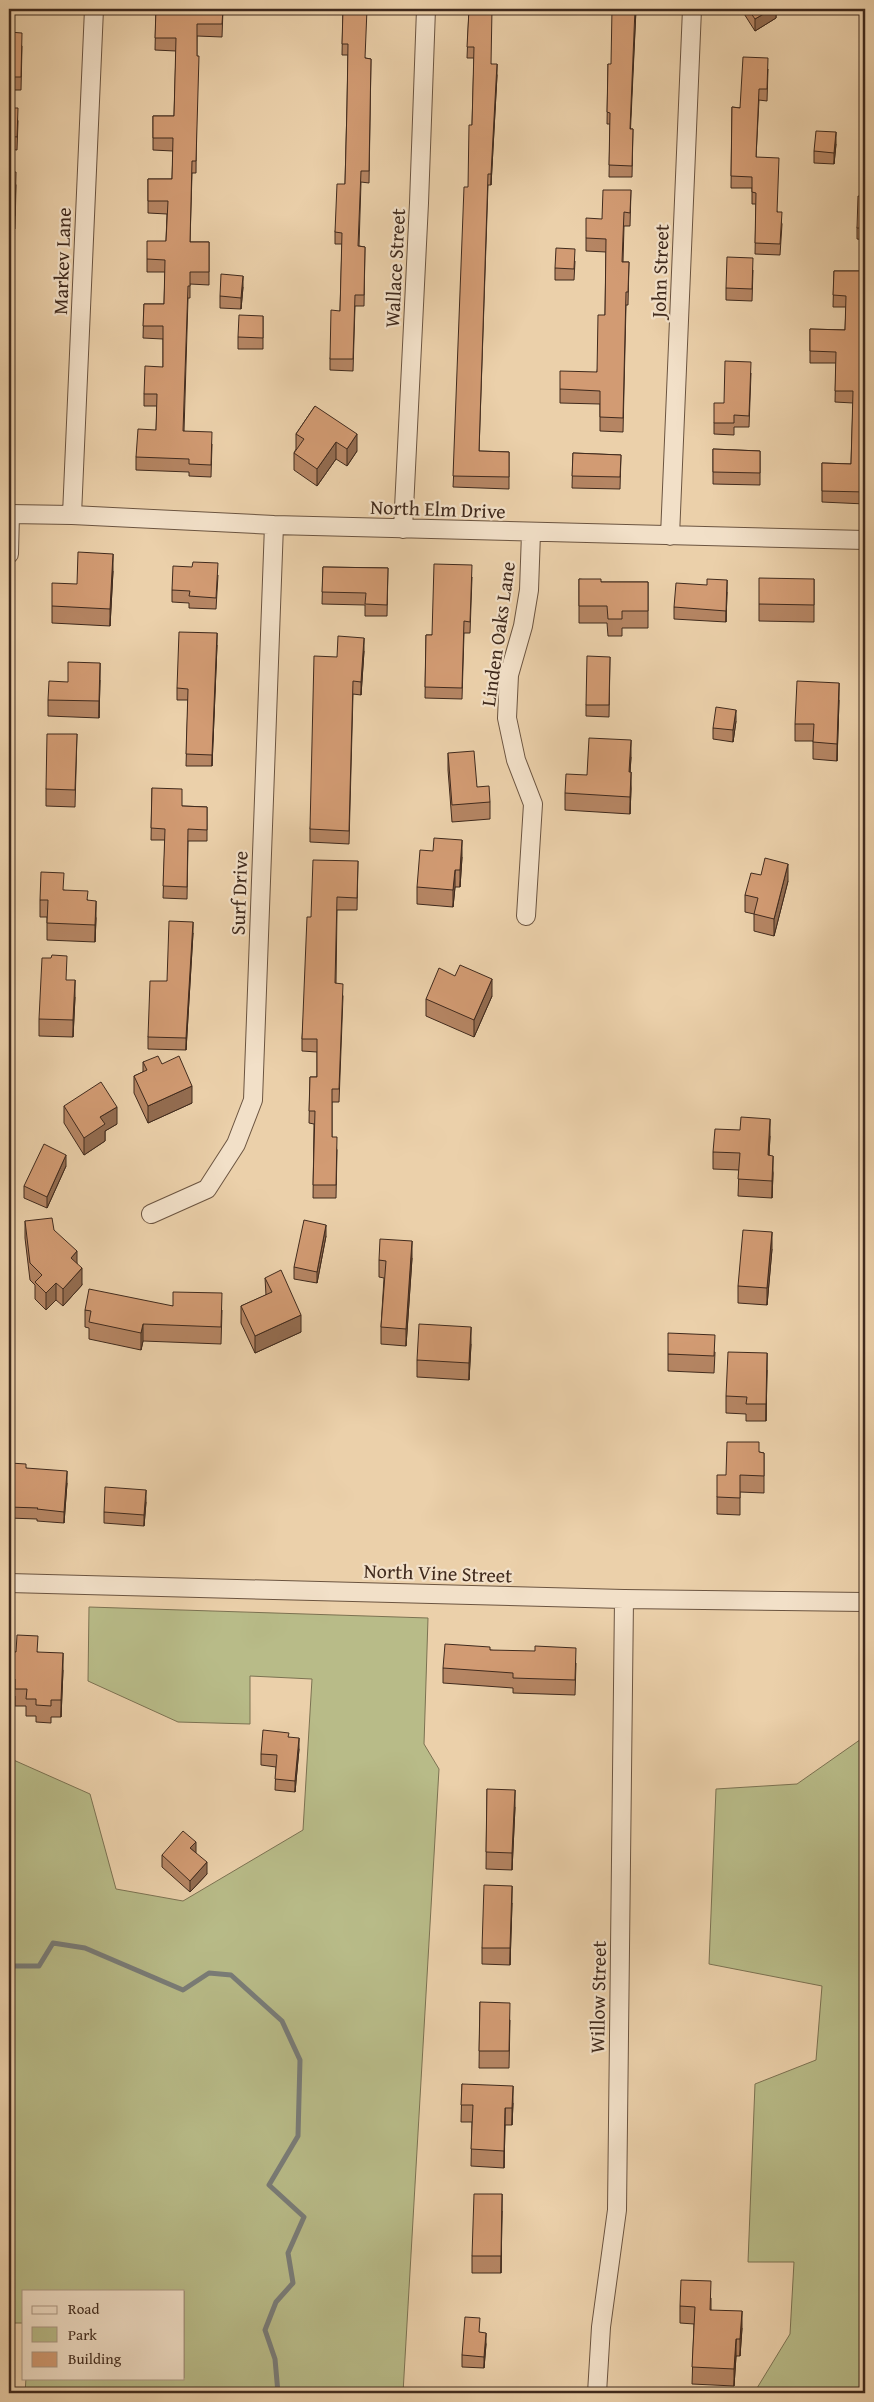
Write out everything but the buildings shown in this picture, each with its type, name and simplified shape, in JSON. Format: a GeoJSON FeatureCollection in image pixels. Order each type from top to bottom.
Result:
{"type":"FeatureCollection","features":[{"type":"Feature","properties":{"kind":"street","name":"Markev Lane"},"geometry":{"type":"LineString","coordinates":[[72,515],[94,9]]}},
{"type":"Feature","properties":{"kind":"street","name":"Wallace Street"},"geometry":{"type":"LineString","coordinates":[[403,529],[419,203],[426,9]]}},
{"type":"Feature","properties":{"kind":"street","name":"John Street"},"geometry":{"type":"LineString","coordinates":[[670,536],[692,9]]}},
{"type":"Feature","properties":{"kind":"street","name":"North Elm Drive"},"geometry":{"type":"LineString","coordinates":[[10,514],[531,533],[865,540]]}},
{"type":"Feature","properties":{"kind":"street"},"geometry":{"type":"LineString","coordinates":[[9,554],[10,514]]}},
{"type":"Feature","properties":{"kind":"street","name":"Surf Drive"},"geometry":{"type":"LineString","coordinates":[[151,1214],[207,1189],[236,1144],[253,1100],[274,525]]}},
{"type":"Feature","properties":{"kind":"street","name":"Linden Oaks Lane"},"geometry":{"type":"LineString","coordinates":[[526,916],[533,804],[516,760],[507,718],[509,675],[529,590],[531,533]]}},
{"type":"Feature","properties":{"kind":"street","name":"North Vine Street"},"geometry":{"type":"LineString","coordinates":[[9,1583],[624,1599],[865,1602]]}},
{"type":"Feature","properties":{"kind":"street","name":"Willow Street"},"geometry":{"type":"LineString","coordinates":[[597,2393],[601,2327],[617,2210],[624,1599]]}},
{"type":"Feature","properties":{"kind":"green space"},"geometry":{"type":"Polygon","coordinates":[[[89,1607],[428,1618],[424,1744],[439,1769],[403,2393],[25,2393],[26,2380],[185,2380],[185,2290],[22,2290],[22,2323],[9,2323],[9,1758],[90,1794],[116,1889],[183,1901],[303,1830],[312,1679],[250,1676],[250,1724],[178,1722],[88,1681],[89,1607]]]}},
{"type":"Feature","properties":{"kind":"green space"},"geometry":{"type":"Polygon","coordinates":[[[865,1709],[865,2393],[754,2393],[790,2334],[794,2262],[748,2262],[755,2084],[816,2060],[822,1986],[709,1964],[716,1789],[797,1784],[864,1737],[865,1709]]]}},
{"type":"Feature","properties":{"kind":"waterway"},"geometry":{"type":"LineString","coordinates":[[9,1966],[39,1966],[53,1943],[85,1948],[183,1990],[209,1973],[231,1975],[282,2021],[300,2060],[298,2136],[269,2185],[304,2217],[288,2253],[293,2283],[276,2302],[265,2330],[275,2359],[278,2393]]}}]}
